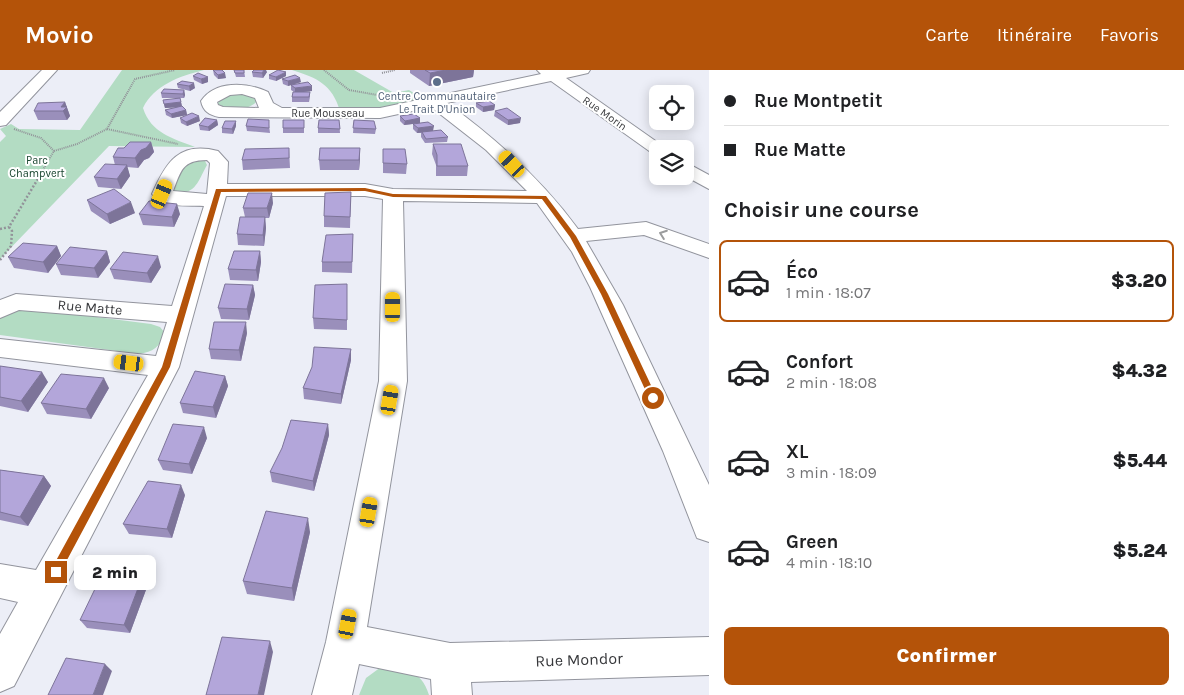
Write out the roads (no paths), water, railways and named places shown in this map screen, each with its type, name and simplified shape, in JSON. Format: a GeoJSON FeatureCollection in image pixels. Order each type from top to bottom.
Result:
{"type":"FeatureCollection","features":[{"type":"Feature","properties":{"kind":"street"},"geometry":{"type":"LineString","coordinates":[[3,124],[50,70]]}},
{"type":"Feature","properties":{"kind":"street","name":"Rue Mousseau"},"geometry":{"type":"LineString","coordinates":[[279,113],[380,113],[425,104],[548,73],[583,70]]}},
{"type":"Feature","properties":{"kind":"street","name":"Rue Morin"},"geometry":{"type":"LineString","coordinates":[[548,73],[649,143]]}},
{"type":"Feature","properties":{"kind":"street"},"geometry":{"type":"LineString","coordinates":[[425,104],[501,152],[544,197],[573,236],[702,486],[709,527]]}},
{"type":"Feature","properties":{"kind":"street"},"geometry":{"type":"LineString","coordinates":[[0,672],[166,367],[217,195],[220,162],[212,155],[192,154],[175,163],[162,194],[174,199],[217,195],[365,190],[393,195],[544,197]]}},
{"type":"Feature","properties":{"kind":"street"},"geometry":{"type":"LineString","coordinates":[[694,174],[709,183]]}},
{"type":"Feature","properties":{"kind":"street"},"geometry":{"type":"LineString","coordinates":[[332,695],[345,642],[393,381],[393,195]]}},
{"type":"Feature","properties":{"kind":"street"},"geometry":{"type":"LineString","coordinates":[[573,236],[646,228],[709,250]]}},
{"type":"Feature","properties":{"kind":"street","name":"Rue Matte"},"geometry":{"type":"LineString","coordinates":[[0,310],[16,302],[182,315]]}},
{"type":"Feature","properties":{"kind":"street"},"geometry":{"type":"LineString","coordinates":[[0,348],[166,367]]}},
{"type":"Feature","properties":{"kind":"street"},"geometry":{"type":"LineString","coordinates":[[0,580],[46,589]]}},
{"type":"Feature","properties":{"kind":"street","name":"Rue Mondor"},"geometry":{"type":"LineString","coordinates":[[345,642],[451,679],[709,656]]}},
{"type":"Feature","properties":{"kind":"place","name":"Centre Communautaire Le Trait D'Union"},"geometry":{"type":"Point","coordinates":[437,82]}},
{"type":"Feature","properties":{"kind":"park label","name":"Parc Champvert"},"geometry":{"type":"Point","coordinates":[37,166]}}]}
